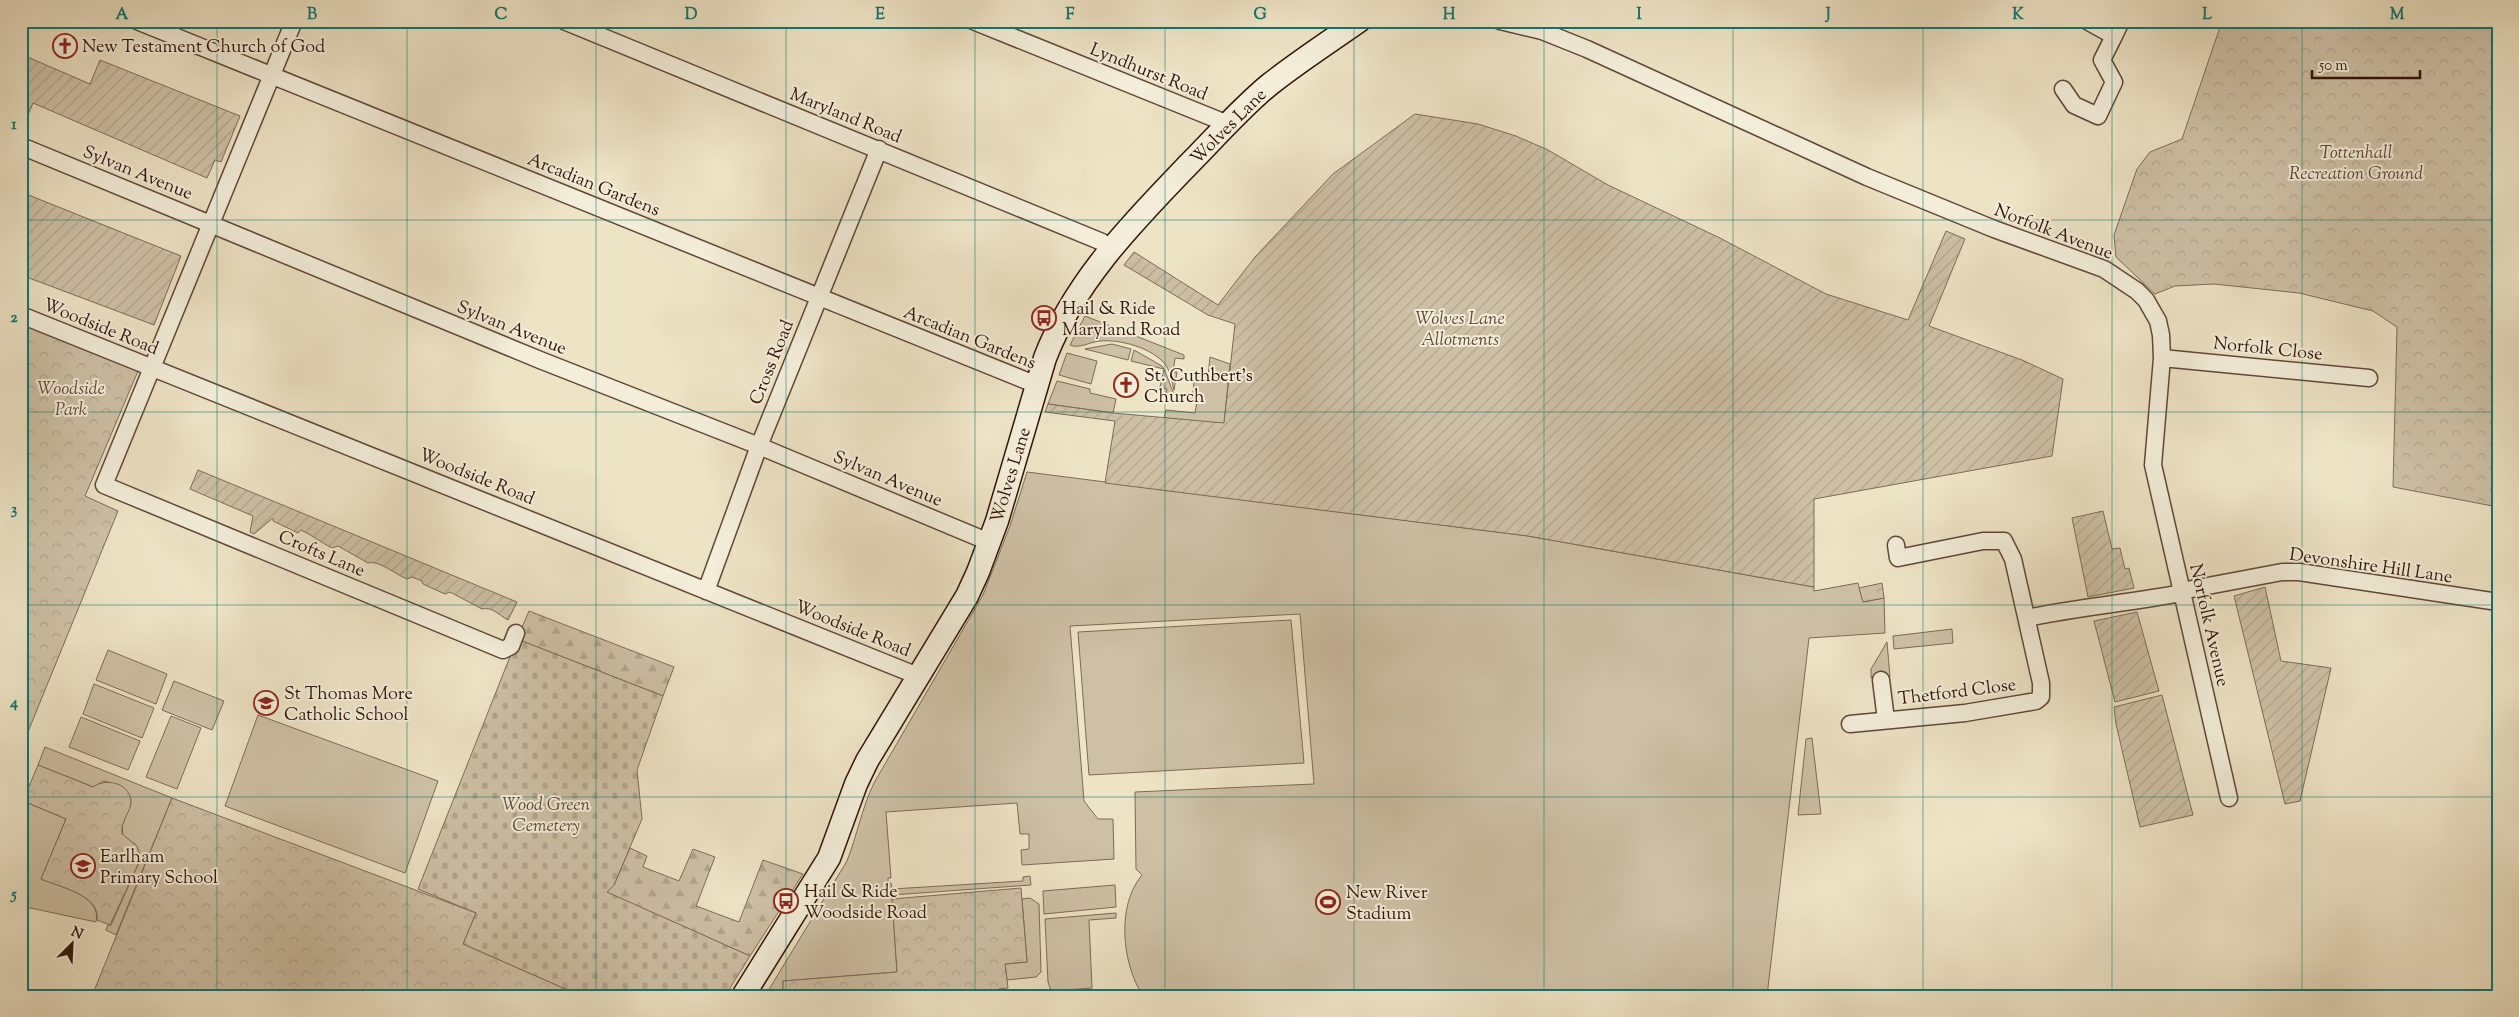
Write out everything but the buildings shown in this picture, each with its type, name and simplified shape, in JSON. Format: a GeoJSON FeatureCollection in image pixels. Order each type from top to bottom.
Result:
{"type":"FeatureCollection","features":[{"type":"Feature","properties":{"kind":"street","name":"Arcadian Gardens"},"geometry":{"type":"LineString","coordinates":[[137,21],[1037,386]]}},
{"type":"Feature","properties":{"kind":"street"},"geometry":{"type":"LineString","coordinates":[[152,369],[294,21]]}},
{"type":"Feature","properties":{"kind":"street","name":"Maryland Road"},"geometry":{"type":"LineString","coordinates":[[564,21],[879,149],[1102,242],[1111,249]]}},
{"type":"Feature","properties":{"kind":"street","name":"Lyndhurst Road"},"geometry":{"type":"LineString","coordinates":[[973,21],[1228,124]]}},
{"type":"Feature","properties":{"kind":"street","name":"Wolves Lane"},"geometry":{"type":"LineString","coordinates":[[743,996],[829,858],[856,784],[867,761],[967,596],[989,542],[1014,469],[1037,386],[1051,344],[1064,317],[1111,249],[1228,124],[1271,84],[1359,21]]}},
{"type":"Feature","properties":{"kind":"street","name":"Norfolk Avenue"},"geometry":{"type":"LineString","coordinates":[[1500,21],[1542,31],[1587,49],[1868,177],[1994,230],[2104,269],[2136,291],[2152,310],[2162,334],[2154,465],[2181,592],[2229,798]]}},
{"type":"Feature","properties":{"kind":"street"},"geometry":{"type":"LineString","coordinates":[[2087,21],[2114,36]]}},
{"type":"Feature","properties":{"kind":"street"},"geometry":{"type":"LineString","coordinates":[[2063,89],[2074,105],[2098,116],[2114,82],[2102,60],[2121,21]]}},
{"type":"Feature","properties":{"kind":"street","name":"Sylvan Avenue"},"geometry":{"type":"LineString","coordinates":[[21,146],[212,223],[540,360],[759,446],[989,542]]}},
{"type":"Feature","properties":{"kind":"street","name":"Cross Road"},"geometry":{"type":"LineString","coordinates":[[706,590],[759,446],[879,149]]}},
{"type":"Feature","properties":{"kind":"street","name":"Woodside Road"},"geometry":{"type":"LineString","coordinates":[[21,315],[918,676]]}},
{"type":"Feature","properties":{"kind":"street","name":"Norfolk Close"},"geometry":{"type":"LineString","coordinates":[[2162,358],[2369,378]]}},
{"type":"Feature","properties":{"kind":"street","name":"Crofts Lane"},"geometry":{"type":"LineString","coordinates":[[152,369],[104,484],[503,650],[511,646],[516,633]]}},
{"type":"Feature","properties":{"kind":"street","name":"Thetford Close"},"geometry":{"type":"LineString","coordinates":[[1850,724],[1965,713],[2036,701],[2042,691],[2013,559],[2004,541],[1983,541],[1898,558],[1896,545]]}},
{"type":"Feature","properties":{"kind":"street","name":"Devonshire Hill Lane"},"geometry":{"type":"LineString","coordinates":[[2181,592],[2282,572],[2299,572],[2498,602]]}},
{"type":"Feature","properties":{"kind":"street"},"geometry":{"type":"LineString","coordinates":[[2027,618],[2067,609],[2104,606],[2181,592]]}},
{"type":"Feature","properties":{"kind":"street","name":"Thetford Close"},"geometry":{"type":"LineString","coordinates":[[1881,680],[1886,720]]}},
{"type":"Feature","properties":{"kind":"green space","name":"Tottenhall Recreation Ground"},"geometry":{"type":"Polygon","coordinates":[[[2222,21],[2498,21],[2498,507],[2393,487],[2397,327],[2373,311],[2299,293],[2214,284],[2175,286],[2155,294],[2116,257],[2114,235],[2137,169],[2150,152],[2182,139],[2222,21]]]}},
{"type":"Feature","properties":{"kind":"green space"},"geometry":{"type":"Polygon","coordinates":[[[23,55],[90,84],[100,60],[240,116],[221,162],[215,160],[207,178],[33,103],[22,129],[23,55]]]}},
{"type":"Feature","properties":{"kind":"green space","name":"Wolves Lane Allotments"},"geometry":{"type":"Polygon","coordinates":[[[1415,114],[1478,124],[1516,136],[1548,150],[1608,185],[1720,238],[1826,294],[1908,320],[1946,231],[1965,239],[1929,326],[2022,360],[2063,379],[2052,456],[1814,499],[1814,587],[1528,536],[1105,483],[1115,421],[1045,412],[1048,404],[1113,413],[1224,423],[1235,324],[1208,315],[1124,265],[1134,252],[1218,305],[1255,257],[1333,174],[1415,114]]]}},
{"type":"Feature","properties":{"kind":"green space"},"geometry":{"type":"Polygon","coordinates":[[[21,192],[181,256],[154,325],[21,275],[21,192]]]}},
{"type":"Feature","properties":{"kind":"green space"},"geometry":{"type":"Polygon","coordinates":[[[1085,316],[1184,355],[1184,359],[1175,358],[1173,372],[1177,372],[1174,390],[1170,373],[1165,364],[1144,349],[1126,343],[1108,341],[1077,346],[1070,345],[1085,316]]]}},
{"type":"Feature","properties":{"kind":"green space","name":"Woodside Park"},"geometry":{"type":"Polygon","coordinates":[[[21,323],[138,371],[85,496],[118,511],[21,749],[21,323]]]}},
{"type":"Feature","properties":{"kind":"green space"},"geometry":{"type":"Polygon","coordinates":[[[1112,344],[1131,349],[1128,360],[1085,349],[1112,344]]]}},
{"type":"Feature","properties":{"kind":"green space"},"geometry":{"type":"Polygon","coordinates":[[[1134,350],[1162,366],[1164,369],[1131,361],[1134,350]]]}},
{"type":"Feature","properties":{"kind":"green space"},"geometry":{"type":"Polygon","coordinates":[[[1067,353],[1097,361],[1091,384],[1059,375],[1067,353]]]}},
{"type":"Feature","properties":{"kind":"green space"},"geometry":{"type":"Polygon","coordinates":[[[1210,357],[1230,364],[1224,424],[1164,418],[1166,410],[1195,413],[1197,401],[1192,400],[1195,374],[1208,376],[1210,357]]]}},
{"type":"Feature","properties":{"kind":"green space"},"geometry":{"type":"Polygon","coordinates":[[[1164,369],[1174,394],[1166,393],[1167,389],[1160,387],[1164,369]]]}},
{"type":"Feature","properties":{"kind":"green space"},"geometry":{"type":"Polygon","coordinates":[[[1057,381],[1090,389],[1090,393],[1116,399],[1113,413],[1048,404],[1057,381]]]}},
{"type":"Feature","properties":{"kind":"green space"},"geometry":{"type":"Polygon","coordinates":[[[198,470],[517,602],[508,620],[493,610],[482,609],[450,592],[445,594],[423,584],[422,581],[412,577],[407,579],[382,565],[368,563],[338,546],[332,548],[301,530],[298,533],[273,521],[273,518],[254,534],[250,532],[253,516],[190,489],[198,470]]]}},
{"type":"Feature","properties":{"kind":"green space"},"geometry":{"type":"Polygon","coordinates":[[[1027,472],[1528,536],[1814,587],[1814,591],[1858,583],[1863,602],[1884,598],[1885,633],[1809,638],[1767,996],[1143,996],[1130,968],[1125,935],[1125,918],[1128,902],[1142,875],[1136,869],[1135,792],[1314,784],[1300,614],[1070,626],[1084,801],[1098,819],[1113,819],[1114,859],[1022,865],[1021,850],[1029,849],[1029,834],[1020,834],[1017,803],[886,812],[891,878],[888,878],[888,883],[891,883],[892,889],[1023,881],[1023,877],[1030,876],[1031,885],[892,895],[897,972],[783,981],[783,992],[777,992],[777,996],[765,996],[847,861],[874,783],[983,595],[1010,526],[1027,472]]]}},
{"type":"Feature","properties":{"kind":"green space"},"geometry":{"type":"Polygon","coordinates":[[[2103,511],[2112,549],[2120,548],[2125,569],[2129,568],[2134,588],[2088,597],[2072,518],[2103,511]]]}},
{"type":"Feature","properties":{"kind":"green space"},"geometry":{"type":"Polygon","coordinates":[[[1882,583],[1884,598],[1863,602],[1859,588],[1882,583]]]}},
{"type":"Feature","properties":{"kind":"green space"},"geometry":{"type":"Polygon","coordinates":[[[2265,587],[2281,661],[2331,668],[2300,801],[2285,804],[2234,596],[2265,587]]]}},
{"type":"Feature","properties":{"kind":"green space"},"geometry":{"type":"Polygon","coordinates":[[[529,611],[674,667],[663,696],[517,639],[529,611]]]}},
{"type":"Feature","properties":{"kind":"green space"},"geometry":{"type":"Polygon","coordinates":[[[2137,612],[2159,691],[2115,702],[2094,621],[2137,612]]]}},
{"type":"Feature","properties":{"kind":"green space"},"geometry":{"type":"Polygon","coordinates":[[[1291,620],[1304,763],[1089,775],[1078,632],[1291,620]]]}},
{"type":"Feature","properties":{"kind":"green space"},"geometry":{"type":"Polygon","coordinates":[[[1952,629],[1953,643],[1894,649],[1893,636],[1952,629]]]}},
{"type":"Feature","properties":{"kind":"green space","name":"Wood Green Cemetery"},"geometry":{"type":"Polygon","coordinates":[[[517,639],[663,696],[637,770],[642,819],[614,885],[607,892],[750,956],[725,996],[581,996],[463,944],[476,913],[418,889],[517,639]]]}},
{"type":"Feature","properties":{"kind":"green space"},"geometry":{"type":"Polygon","coordinates":[[[1887,642],[1890,677],[1871,678],[1871,669],[1887,642]]]}},
{"type":"Feature","properties":{"kind":"green space"},"geometry":{"type":"Polygon","coordinates":[[[108,650],[167,674],[156,704],[96,680],[108,650]]]}},
{"type":"Feature","properties":{"kind":"green space"},"geometry":{"type":"Polygon","coordinates":[[[174,681],[224,701],[212,730],[162,710],[174,681]]]}},
{"type":"Feature","properties":{"kind":"green space"},"geometry":{"type":"Polygon","coordinates":[[[94,684],[154,708],[142,738],[83,714],[94,684]]]}},
{"type":"Feature","properties":{"kind":"green space"},"geometry":{"type":"Polygon","coordinates":[[[2162,695],[2193,815],[2140,827],[2116,724],[2114,707],[2162,695]]]}},
{"type":"Feature","properties":{"kind":"green space"},"geometry":{"type":"Polygon","coordinates":[[[258,715],[438,781],[405,873],[225,806],[258,715]]]}},
{"type":"Feature","properties":{"kind":"green space"},"geometry":{"type":"Polygon","coordinates":[[[171,716],[201,728],[177,789],[146,777],[171,716]]]}},
{"type":"Feature","properties":{"kind":"green space"},"geometry":{"type":"Polygon","coordinates":[[[81,717],[140,741],[128,770],[69,747],[81,717]]]}},
{"type":"Feature","properties":{"kind":"green space"},"geometry":{"type":"Polygon","coordinates":[[[1812,738],[1821,814],[1798,815],[1806,739],[1812,738]]]}},
{"type":"Feature","properties":{"kind":"green space"},"geometry":{"type":"Polygon","coordinates":[[[45,747],[172,798],[116,935],[106,930],[108,925],[111,925],[141,858],[135,844],[123,837],[122,825],[131,803],[118,785],[104,781],[93,787],[38,765],[45,747]]]}},
{"type":"Feature","properties":{"kind":"green space"},"geometry":{"type":"Polygon","coordinates":[[[38,765],[93,787],[98,784],[115,783],[129,794],[131,804],[123,825],[122,834],[137,846],[141,858],[110,925],[97,920],[96,911],[86,898],[41,879],[66,819],[28,803],[25,796],[38,765]]]}},
{"type":"Feature","properties":{"kind":"green space"},"geometry":{"type":"Polygon","coordinates":[[[172,798],[476,913],[463,944],[581,996],[92,996],[172,798]]]}},
{"type":"Feature","properties":{"kind":"green space"},"geometry":{"type":"Polygon","coordinates":[[[28,803],[66,819],[41,879],[78,893],[86,899],[93,905],[96,913],[96,922],[21,906],[23,886],[21,884],[21,820],[28,803]]]}},
{"type":"Feature","properties":{"kind":"green space"},"geometry":{"type":"Polygon","coordinates":[[[630,848],[647,856],[643,867],[679,881],[693,849],[715,857],[696,906],[739,922],[763,860],[803,874],[750,956],[606,892],[614,885],[630,848]]]}},
{"type":"Feature","properties":{"kind":"green space"},"geometry":{"type":"Polygon","coordinates":[[[1115,885],[1116,907],[1044,914],[1043,891],[1115,885]]]}},
{"type":"Feature","properties":{"kind":"green space"},"geometry":{"type":"Polygon","coordinates":[[[1021,888],[1027,962],[1005,964],[1008,988],[998,989],[998,996],[777,996],[777,992],[783,991],[783,981],[897,972],[892,899],[1021,888]]]}},
{"type":"Feature","properties":{"kind":"green space"},"geometry":{"type":"Polygon","coordinates":[[[1030,898],[1039,904],[1041,972],[1036,977],[1007,980],[1005,964],[1027,962],[1022,899],[1030,898]]]}},
{"type":"Feature","properties":{"kind":"green space"},"geometry":{"type":"Polygon","coordinates":[[[1116,913],[1116,918],[1089,920],[1092,988],[1051,991],[1048,982],[1045,919],[1116,913]]]}},
{"type":"Feature","properties":{"kind":"place","name":"New Testament Church of God"},"geometry":{"type":"Point","coordinates":[65,46]}},
{"type":"Feature","properties":{"kind":"place","name":"Hail & Ride Maryland Road"},"geometry":{"type":"Point","coordinates":[1044,318]}},
{"type":"Feature","properties":{"kind":"place","name":"St. Cuthbert's Church"},"geometry":{"type":"Point","coordinates":[1126,385]}},
{"type":"Feature","properties":{"kind":"place","name":"St Thomas More Catholic School"},"geometry":{"type":"Point","coordinates":[266,703]}},
{"type":"Feature","properties":{"kind":"place","name":"Earlham Primary School"},"geometry":{"type":"Point","coordinates":[83,866]}},
{"type":"Feature","properties":{"kind":"place","name":"Hail & Ride Woodside Road"},"geometry":{"type":"Point","coordinates":[786,901]}},
{"type":"Feature","properties":{"kind":"place","name":"New River Stadium"},"geometry":{"type":"Point","coordinates":[1328,902]}}]}
